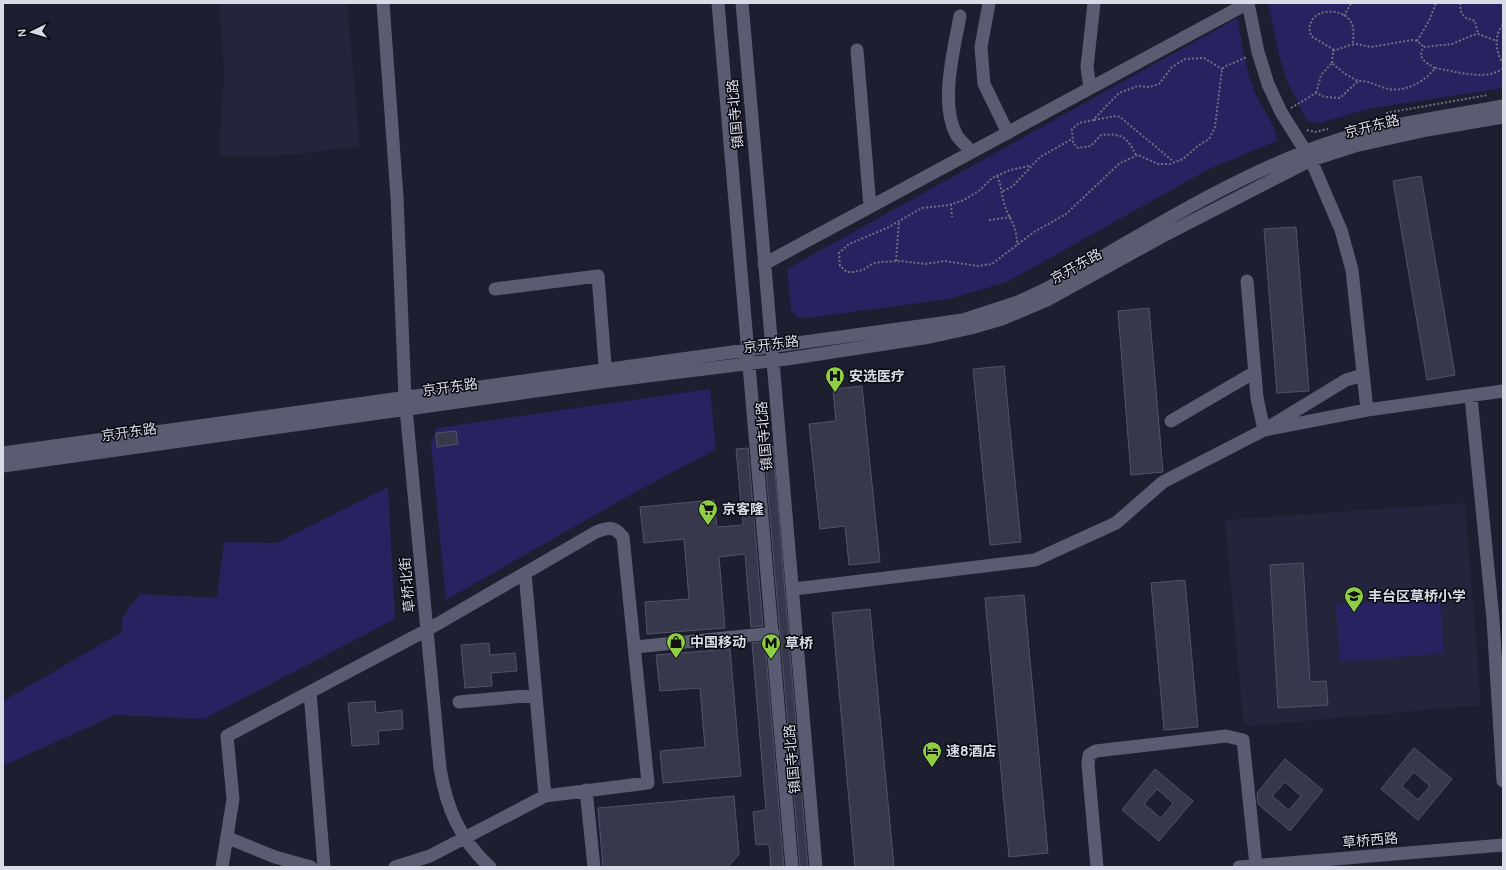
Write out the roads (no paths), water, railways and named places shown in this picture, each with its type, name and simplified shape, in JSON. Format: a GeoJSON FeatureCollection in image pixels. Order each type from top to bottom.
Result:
{"type":"FeatureCollection","features":[{"type":"Feature","properties":{"kind":"street","name":"草桥北街"},"geometry":{"type":"LineString","coordinates":[[383,3],[397,197],[406,404],[440,768],[444,793],[453,818],[464,838]]}},
{"type":"Feature","properties":{"kind":"street","name":"镇国寺北路"},"geometry":{"type":"LineString","coordinates":[[718,3],[792,867]]}},
{"type":"Feature","properties":{"kind":"street","name":"镇国寺北路"},"geometry":{"type":"LineString","coordinates":[[742,3],[772,360],[794,589],[816,867]]}},
{"type":"Feature","properties":{"kind":"street"},"geometry":{"type":"LineString","coordinates":[[989,3],[981,47],[984,84],[1008,132]]}},
{"type":"Feature","properties":{"kind":"street"},"geometry":{"type":"LineString","coordinates":[[1090,88],[1087,67],[1094,3]]}},
{"type":"Feature","properties":{"kind":"street"},"geometry":{"type":"LineString","coordinates":[[764,264],[1248,3],[1258,52],[1268,84],[1281,112],[1309,155],[1341,230],[1352,270],[1367,410]]}},
{"type":"Feature","properties":{"kind":"street"},"geometry":{"type":"LineString","coordinates":[[960,16],[949,83],[949,99],[952,119],[957,136],[972,152]]}},
{"type":"Feature","properties":{"kind":"street"},"geometry":{"type":"LineString","coordinates":[[857,50],[870,207]]}},
{"type":"Feature","properties":{"kind":"street","name":"京开东路"},"geometry":{"type":"LineString","coordinates":[[3,466],[606,375],[748,350],[963,320],[1018,302],[1046,289],[1221,190],[1355,135],[1388,127],[1503,106]]}},
{"type":"Feature","properties":{"kind":"street","name":"京开东路"},"geometry":{"type":"LineString","coordinates":[[606,375],[749,363],[930,337],[971,328],[1008,317],[1047,300],[1309,155],[1427,130],[1503,117]]}},
{"type":"Feature","properties":{"kind":"street"},"geometry":{"type":"LineString","coordinates":[[495,288],[598,276],[606,375]]}},
{"type":"Feature","properties":{"kind":"street"},"geometry":{"type":"LineString","coordinates":[[1247,281],[1257,398],[1264,430]]}},
{"type":"Feature","properties":{"kind":"street"},"geometry":{"type":"LineString","coordinates":[[1171,421],[1255,372]]}},
{"type":"Feature","properties":{"kind":"street"},"geometry":{"type":"LineString","coordinates":[[794,589],[1035,560],[1116,523],[1163,482],[1264,430],[1346,380],[1363,375]]}},
{"type":"Feature","properties":{"kind":"street"},"geometry":{"type":"LineString","coordinates":[[1264,430],[1367,410],[1471,397],[1503,391]]}},
{"type":"Feature","properties":{"kind":"street"},"geometry":{"type":"LineString","coordinates":[[1471,397],[1498,618],[1503,781]]}},
{"type":"Feature","properties":{"kind":"street","name":"京开东路"},"geometry":{"type":"LineString","coordinates":[[3,453],[406,404]]}},
{"type":"Feature","properties":{"kind":"street"},"geometry":{"type":"LineString","coordinates":[[222,867],[228,838],[233,799],[228,736],[427,630],[596,532],[606,528],[614,528],[623,537],[648,783],[545,796],[430,856],[396,867]]}},
{"type":"Feature","properties":{"kind":"street"},"geometry":{"type":"LineString","coordinates":[[525,574],[545,796]]}},
{"type":"Feature","properties":{"kind":"street"},"geometry":{"type":"LineString","coordinates":[[635,647],[772,633]]}},
{"type":"Feature","properties":{"kind":"street"},"geometry":{"type":"LineString","coordinates":[[310,692],[324,867]]}},
{"type":"Feature","properties":{"kind":"street"},"geometry":{"type":"LineString","coordinates":[[459,702],[536,695]]}},
{"type":"Feature","properties":{"kind":"street"},"geometry":{"type":"LineString","coordinates":[[1097,867],[1088,764],[1089,755],[1096,751],[1226,736],[1243,740],[1256,866]]}},
{"type":"Feature","properties":{"kind":"street"},"geometry":{"type":"LineString","coordinates":[[586,790],[594,867]]}},
{"type":"Feature","properties":{"kind":"street"},"geometry":{"type":"LineString","coordinates":[[228,838],[275,857],[311,867]]}},
{"type":"Feature","properties":{"kind":"street"},"geometry":{"type":"LineString","coordinates":[[464,838],[477,856],[490,867]]}},
{"type":"Feature","properties":{"kind":"street","name":"草桥西路"},"geometry":{"type":"LineString","coordinates":[[1239,867],[1350,862],[1503,845]]}},
{"type":"Feature","properties":{"kind":"place","name":"安选医疗"},"geometry":{"type":"Point","coordinates":[835,393]}},
{"type":"Feature","properties":{"kind":"place","name":"京客隆"},"geometry":{"type":"Point","coordinates":[708,526]}},
{"type":"Feature","properties":{"kind":"place","name":"丰台区草桥小学"},"geometry":{"type":"Point","coordinates":[1354,613]}},
{"type":"Feature","properties":{"kind":"place","name":"中国移动"},"geometry":{"type":"Point","coordinates":[676,659]}},
{"type":"Feature","properties":{"kind":"place","name":"草桥"},"geometry":{"type":"Point","coordinates":[771,660]}},
{"type":"Feature","properties":{"kind":"place","name":"速8酒店"},"geometry":{"type":"Point","coordinates":[932,768]}}]}
